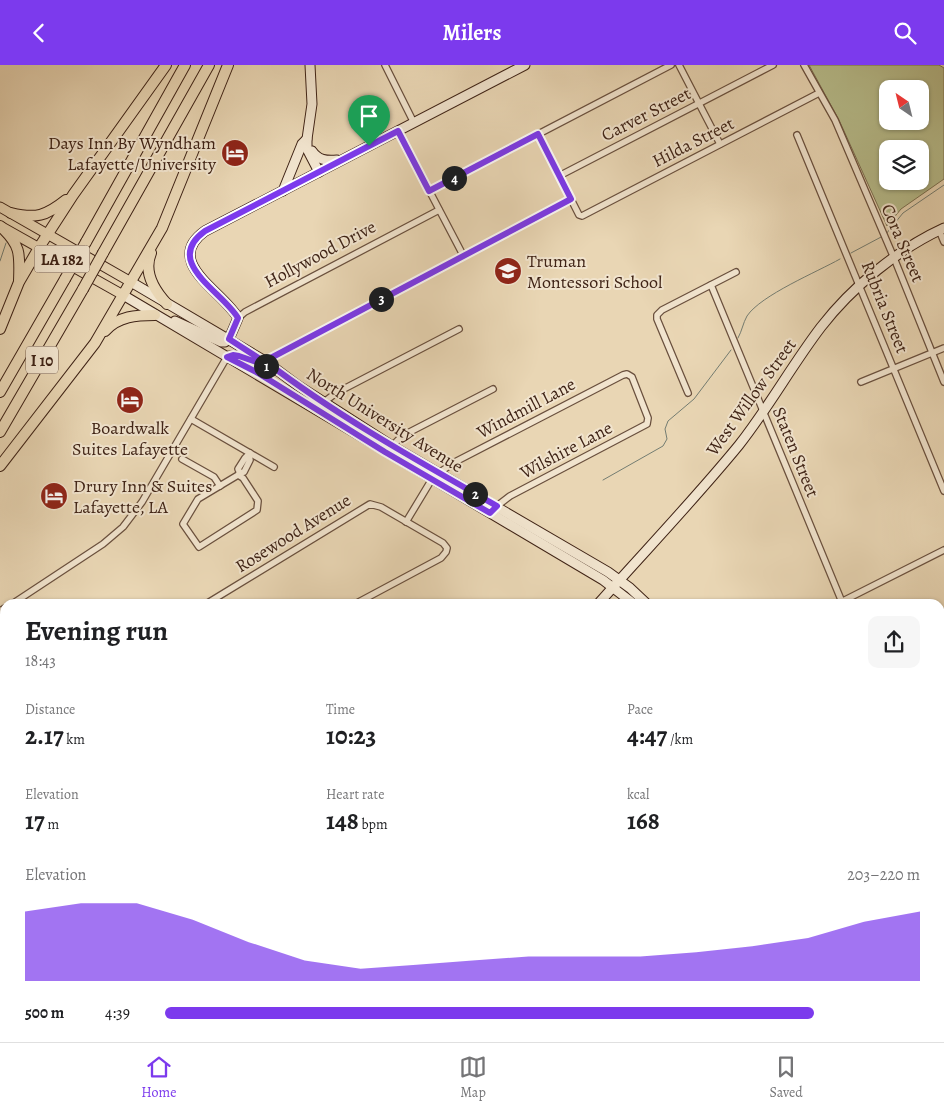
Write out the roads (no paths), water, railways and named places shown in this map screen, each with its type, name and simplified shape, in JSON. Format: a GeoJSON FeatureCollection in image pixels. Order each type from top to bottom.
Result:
{"type":"FeatureCollection","features":[{"type":"Feature","properties":{"kind":"highway","name":"LA 182"},"geometry":{"type":"LineString","coordinates":[[48,234],[73,195],[166,65]]}},
{"type":"Feature","properties":{"kind":"highway","name":"I 10"},"geometry":{"type":"LineString","coordinates":[[0,392],[185,65]]}},
{"type":"Feature","properties":{"kind":"highway","name":"I 10"},"geometry":{"type":"LineString","coordinates":[[0,432],[209,65]]}},
{"type":"Feature","properties":{"kind":"highway"},"geometry":{"type":"LineString","coordinates":[[162,301],[153,285],[148,259],[228,65]]}},
{"type":"Feature","properties":{"kind":"highway"},"geometry":{"type":"LineString","coordinates":[[11,213],[35,217],[46,213],[73,195]]}},
{"type":"Feature","properties":{"kind":"highway"},"geometry":{"type":"LineString","coordinates":[[0,226],[12,237],[19,251],[19,282]]}},
{"type":"Feature","properties":{"kind":"highway"},"geometry":{"type":"LineString","coordinates":[[95,343],[162,228]]}},
{"type":"Feature","properties":{"kind":"highway"},"geometry":{"type":"LineString","coordinates":[[0,329],[19,282],[48,234]]}},
{"type":"Feature","properties":{"kind":"highway"},"geometry":{"type":"LineString","coordinates":[[0,466],[108,327],[130,316],[159,317]]}},
{"type":"Feature","properties":{"kind":"main road"},"geometry":{"type":"LineString","coordinates":[[310,65],[312,104],[307,149],[319,172]]}},
{"type":"Feature","properties":{"kind":"main road"},"geometry":{"type":"LineString","coordinates":[[159,317],[171,319],[221,342],[225,342],[229,339],[238,318],[230,307],[195,271],[189,256],[191,246],[197,237],[205,231],[525,65]]}},
{"type":"Feature","properties":{"kind":"main road"},"geometry":{"type":"LineString","coordinates":[[307,139],[313,153],[318,158],[330,161],[343,159]]}},
{"type":"Feature","properties":{"kind":"main road"},"geometry":{"type":"LineString","coordinates":[[286,189],[302,143],[307,139]]}},
{"type":"Feature","properties":{"kind":"main road"},"geometry":{"type":"LineString","coordinates":[[286,189],[307,149]]}},
{"type":"Feature","properties":{"kind":"main road","name":"North University Avenue"},"geometry":{"type":"LineString","coordinates":[[0,207],[265,361],[297,385],[436,476]]}},
{"type":"Feature","properties":{"kind":"main road","name":"North University Avenue"},"geometry":{"type":"LineString","coordinates":[[0,226],[40,246],[227,357],[258,373],[315,409],[493,509],[617,583],[640,599]]}},
{"type":"Feature","properties":{"kind":"main road","name":"West Willow Street"},"geometry":{"type":"LineString","coordinates":[[603,599],[716,472],[764,412],[820,329],[860,285],[894,258],[942,229]]}},
{"type":"Feature","properties":{"kind":"main road"},"geometry":{"type":"LineString","coordinates":[[142,307],[146,301],[162,301]]}},
{"type":"Feature","properties":{"kind":"main road"},"geometry":{"type":"LineString","coordinates":[[227,357],[239,356],[274,368]]}},
{"type":"Feature","properties":{"kind":"main road"},"geometry":{"type":"LineString","coordinates":[[274,384],[292,388],[297,385]]}},
{"type":"Feature","properties":{"kind":"main road"},"geometry":{"type":"LineString","coordinates":[[315,409],[324,402]]}},
{"type":"Feature","properties":{"kind":"main road","name":"North University Avenue"},"geometry":{"type":"LineString","coordinates":[[617,583],[630,599]]}},
{"type":"Feature","properties":{"kind":"street"},"geometry":{"type":"LineString","coordinates":[[385,65],[414,123]]}},
{"type":"Feature","properties":{"kind":"street"},"geometry":{"type":"LineString","coordinates":[[429,191],[671,65]]}},
{"type":"Feature","properties":{"kind":"street"},"geometry":{"type":"LineString","coordinates":[[679,65],[720,144]]}},
{"type":"Feature","properties":{"kind":"street","name":"Carver Street"},"geometry":{"type":"LineString","coordinates":[[559,176],[773,65]]}},
{"type":"Feature","properties":{"kind":"street","name":"Cora Street"},"geometry":{"type":"LineString","coordinates":[[804,65],[835,120],[944,382]]}},
{"type":"Feature","properties":{"kind":"street","name":"Hilda Street"},"geometry":{"type":"LineString","coordinates":[[571,199],[580,216],[819,93]]}},
{"type":"Feature","properties":{"kind":"street"},"geometry":{"type":"LineString","coordinates":[[398,131],[463,255]]}},
{"type":"Feature","properties":{"kind":"street"},"geometry":{"type":"LineString","coordinates":[[265,361],[571,199],[538,134]]}},
{"type":"Feature","properties":{"kind":"street","name":"Rubria Street"},"geometry":{"type":"LineString","coordinates":[[797,135],[944,491]]}},
{"type":"Feature","properties":{"kind":"street","name":"Hollywood Drive"},"geometry":{"type":"LineString","coordinates":[[238,318],[245,312],[439,210]]}},
{"type":"Feature","properties":{"kind":"street"},"geometry":{"type":"LineString","coordinates":[[942,229],[944,242]]}},
{"type":"Feature","properties":{"kind":"street"},"geometry":{"type":"LineString","coordinates":[[688,393],[657,315],[662,310],[736,272]]}},
{"type":"Feature","properties":{"kind":"street","name":"Staten Street"},"geometry":{"type":"LineString","coordinates":[[711,285],[764,412],[837,599]]}},
{"type":"Feature","properties":{"kind":"street"},"geometry":{"type":"LineString","coordinates":[[324,402],[336,393],[459,329]]}},
{"type":"Feature","properties":{"kind":"street"},"geometry":{"type":"LineString","coordinates":[[861,382],[944,348]]}},
{"type":"Feature","properties":{"kind":"street"},"geometry":{"type":"LineString","coordinates":[[20,599],[103,544],[123,527],[142,502],[227,357]]}},
{"type":"Feature","properties":{"kind":"street","name":"Wilshire Lane"},"geometry":{"type":"LineString","coordinates":[[493,509],[512,495],[648,424],[649,421],[634,380],[628,374]]}},
{"type":"Feature","properties":{"kind":"street","name":"Windmill Lane"},"geometry":{"type":"LineString","coordinates":[[436,476],[460,459],[628,374]]}},
{"type":"Feature","properties":{"kind":"street"},"geometry":{"type":"LineString","coordinates":[[392,446],[402,436],[493,389]]}},
{"type":"Feature","properties":{"kind":"street"},"geometry":{"type":"LineString","coordinates":[[191,419],[250,455],[274,467]]}},
{"type":"Feature","properties":{"kind":"street"},"geometry":{"type":"LineString","coordinates":[[239,474],[198,499],[183,523],[199,547],[257,509],[258,501],[239,474],[238,469],[244,465],[245,457],[250,455]]}},
{"type":"Feature","properties":{"kind":"street"},"geometry":{"type":"LineString","coordinates":[[182,459],[214,477],[220,486]]}},
{"type":"Feature","properties":{"kind":"street"},"geometry":{"type":"LineString","coordinates":[[406,522],[436,476]]}},
{"type":"Feature","properties":{"kind":"street","name":"Rosewood Avenue"},"geometry":{"type":"LineString","coordinates":[[214,599],[365,506],[372,504],[377,505],[443,543],[447,548],[441,558],[364,599]]}},
{"type":"Feature","properties":{"kind":"street"},"geometry":{"type":"LineString","coordinates":[[847,599],[944,550]]}},
{"type":"Feature","properties":{"kind":"waterway"},"geometry":{"type":"LineString","coordinates":[[886,234],[903,213],[944,185]]}},
{"type":"Feature","properties":{"kind":"waterway"},"geometry":{"type":"LineString","coordinates":[[851,253],[883,236]]}},
{"type":"Feature","properties":{"kind":"waterway"},"geometry":{"type":"LineString","coordinates":[[0,261],[6,243]]}},
{"type":"Feature","properties":{"kind":"waterway"},"geometry":{"type":"LineString","coordinates":[[738,338],[747,316],[764,300],[840,259]]}},
{"type":"Feature","properties":{"kind":"waterway"},"geometry":{"type":"LineString","coordinates":[[603,480],[663,446],[667,439],[665,429],[668,421],[694,399],[731,350]]}},
{"type":"Feature","properties":{"kind":"place","name":"Days Inn By Wyndham Lafayette/University"},"geometry":{"type":"Point","coordinates":[235,153]}},
{"type":"Feature","properties":{"kind":"place","name":"Truman Montessori School"},"geometry":{"type":"Point","coordinates":[508,271]}},
{"type":"Feature","properties":{"kind":"place","name":"Boardwalk Suites Lafayette"},"geometry":{"type":"Point","coordinates":[130,400]}},
{"type":"Feature","properties":{"kind":"place","name":"Drury Inn & Suites Lafayette, LA"},"geometry":{"type":"Point","coordinates":[54,496]}}]}
